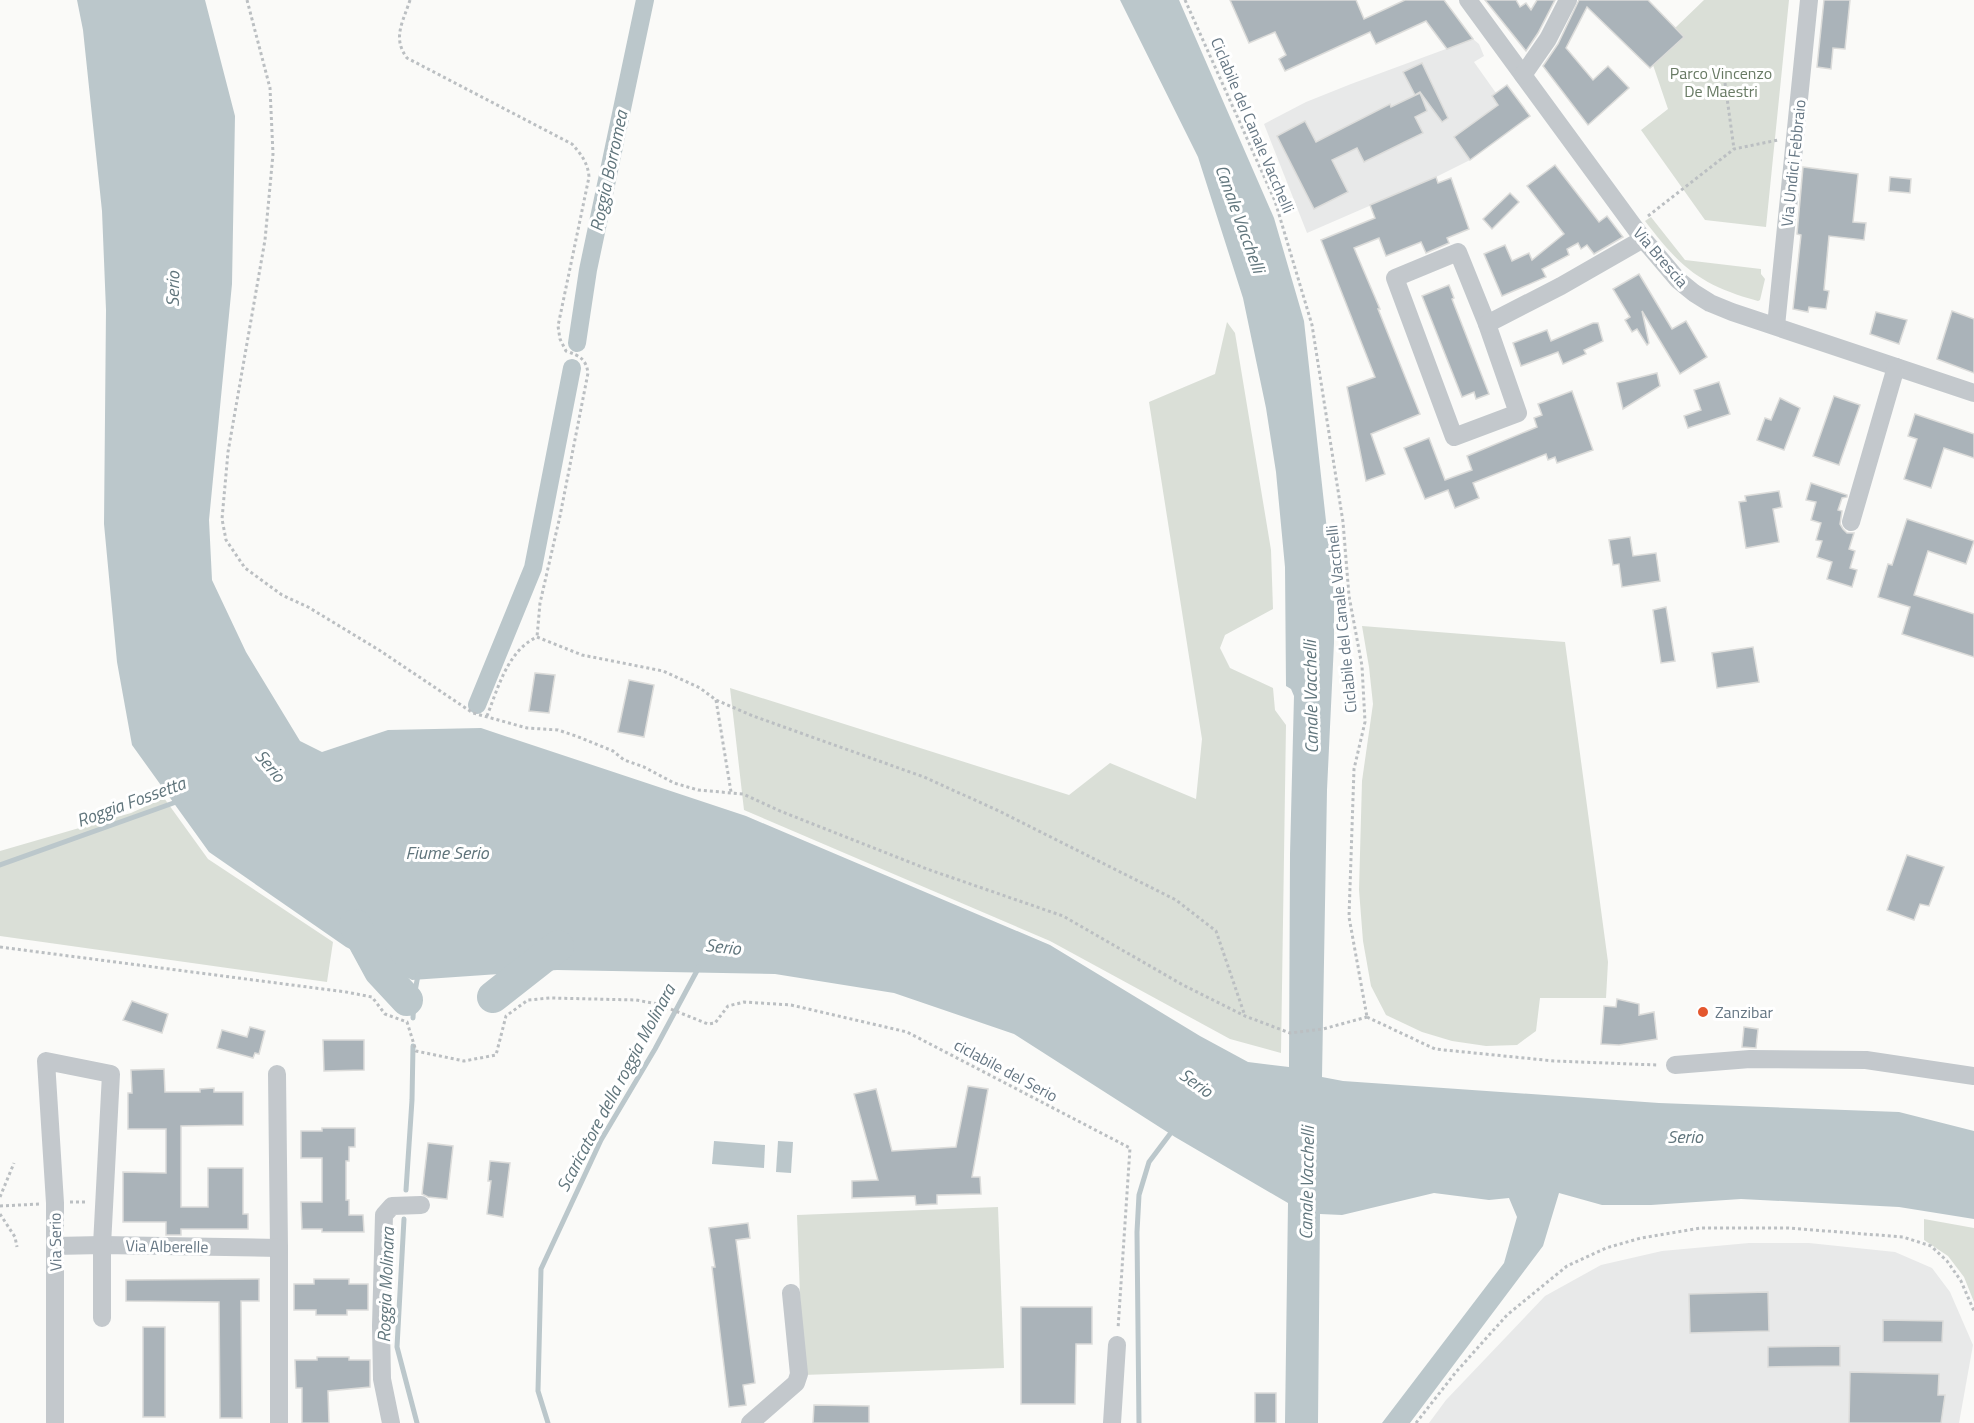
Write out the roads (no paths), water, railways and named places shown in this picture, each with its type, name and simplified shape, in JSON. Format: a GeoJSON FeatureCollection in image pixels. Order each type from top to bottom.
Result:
{"type":"FeatureCollection","features":[{"type":"Feature","properties":{"kind":"street","name":"Via Brescia"},"geometry":{"type":"LineString","coordinates":[[1468,0],[1639,233],[1678,280],[1694,293],[1732,312],[1974,393]]}},
{"type":"Feature","properties":{"kind":"street"},"geometry":{"type":"LineString","coordinates":[[1522,75],[1548,39],[1568,0]]}},
{"type":"Feature","properties":{"kind":"street","name":"Via Undici Febbraio"},"geometry":{"type":"LineString","coordinates":[[1776,326],[1809,0]]}},
{"type":"Feature","properties":{"kind":"street"},"geometry":{"type":"LineString","coordinates":[[1487,324],[1562,286],[1639,233]]}},
{"type":"Feature","properties":{"kind":"street"},"geometry":{"type":"LineString","coordinates":[[1458,252],[1487,324],[1518,413],[1454,437],[1395,278],[1458,252]]}},
{"type":"Feature","properties":{"kind":"street"},"geometry":{"type":"LineString","coordinates":[[1851,522],[1896,367]]}},
{"type":"Feature","properties":{"kind":"street"},"geometry":{"type":"LineString","coordinates":[[1675,1065],[1750,1059],[1866,1060],[1974,1076]]}},
{"type":"Feature","properties":{"kind":"street","name":"Via Serio"},"geometry":{"type":"LineString","coordinates":[[55,1423],[56,1246],[46,1061],[111,1074],[102,1245]]}},
{"type":"Feature","properties":{"kind":"street"},"geometry":{"type":"LineString","coordinates":[[277,1074],[279,1423]]}},
{"type":"Feature","properties":{"kind":"street"},"geometry":{"type":"LineString","coordinates":[[391,1423],[382,1379],[381,1255],[384,1215],[392,1206],[421,1205]]}},
{"type":"Feature","properties":{"kind":"street"},"geometry":{"type":"LineString","coordinates":[[102,1245],[102,1318]]}},
{"type":"Feature","properties":{"kind":"street","name":"Via Alberelle"},"geometry":{"type":"LineString","coordinates":[[56,1246],[279,1248]]}},
{"type":"Feature","properties":{"kind":"street"},"geometry":{"type":"LineString","coordinates":[[750,1423],[796,1383],[799,1374],[791,1293]]}},
{"type":"Feature","properties":{"kind":"street"},"geometry":{"type":"LineString","coordinates":[[1112,1423],[1117,1345]]}},
{"type":"Feature","properties":{"kind":"water","name":"Fiume Serio"},"geometry":{"type":"Polygon","coordinates":[[[77,0],[205,0],[235,116],[232,284],[209,520],[212,580],[246,652],[300,741],[322,752],[388,730],[481,728],[746,816],[1050,945],[1200,1036],[1248,1062],[1289,1067],[1290,854],[1294,696],[1291,689],[1286,686],[1285,567],[1276,472],[1266,408],[1243,298],[1198,157],[1120,0],[1179,0],[1274,218],[1304,321],[1334,594],[1327,790],[1322,1077],[1343,1081],[1659,1103],[1899,1112],[1974,1131],[1974,1219],[1899,1207],[1741,1199],[1651,1205],[1602,1205],[1559,1193],[1543,1246],[1410,1423],[1382,1423],[1504,1263],[1517,1217],[1509,1198],[1489,1200],[1434,1193],[1342,1215],[1320,1214],[1318,1423],[1285,1423],[1288,1203],[1175,1137],[1014,1034],[894,993],[775,974],[557,970],[412,980],[346,947],[209,852],[132,745],[117,662],[104,524],[106,310],[102,211],[83,30],[77,0]]]}},
{"type":"Feature","properties":{"kind":"water"},"geometry":{"type":"Polygon","coordinates":[[[714,1141],[765,1145],[764,1168],[712,1164],[714,1141]]]}},
{"type":"Feature","properties":{"kind":"water"},"geometry":{"type":"Polygon","coordinates":[[[778,1141],[793,1142],[791,1173],[776,1172],[778,1141]]]}},
{"type":"Feature","properties":{"kind":"waterway","name":"Roggia Borromea"},"geometry":{"type":"LineString","coordinates":[[577,343],[588,270],[645,0]]}},
{"type":"Feature","properties":{"kind":"waterway"},"geometry":{"type":"LineString","coordinates":[[477,705],[533,568],[572,368]]}},
{"type":"Feature","properties":{"kind":"waterway","name":"Roggia Fossetta"},"geometry":{"type":"LineString","coordinates":[[0,865],[179,801]]}},
{"type":"Feature","properties":{"kind":"waterway"},"geometry":{"type":"LineString","coordinates":[[355,925],[380,971],[407,1000]]}},
{"type":"Feature","properties":{"kind":"waterway"},"geometry":{"type":"LineString","coordinates":[[493,997],[558,946]]}},
{"type":"Feature","properties":{"kind":"waterway","name":"Scaricatore della roggia Molinara"},"geometry":{"type":"LineString","coordinates":[[548,1423],[538,1391],[541,1269],[601,1140],[655,1049],[699,967]]}},
{"type":"Feature","properties":{"kind":"waterway","name":"Roggia Molinara"},"geometry":{"type":"LineString","coordinates":[[413,1018],[418,975]]}},
{"type":"Feature","properties":{"kind":"waterway","name":"Roggia Molinara"},"geometry":{"type":"LineString","coordinates":[[406,1190],[413,1046]]}},
{"type":"Feature","properties":{"kind":"waterway"},"geometry":{"type":"LineString","coordinates":[[1139,1423],[1137,1232],[1139,1195],[1149,1162],[1170,1134]]}},
{"type":"Feature","properties":{"kind":"waterway","name":"Roggia Molinara"},"geometry":{"type":"LineString","coordinates":[[404,1219],[397,1347],[417,1423]]}},
{"type":"Feature","properties":{"kind":"place","name":"Zanzibar"},"geometry":{"type":"Point","coordinates":[1703,1012]}},
{"type":"Feature","properties":{"kind":"park label","name":"Parco Vincenzo De Maestri"},"geometry":{"type":"Point","coordinates":[1721,82]}},
{"type":"Feature","properties":{"kind":"water label","name":"Canale Vacchelli"},"geometry":{"type":"Point","coordinates":[1240,219]}},
{"type":"Feature","properties":{"kind":"water label","name":"Serio"},"geometry":{"type":"Point","coordinates":[173,289]}},
{"type":"Feature","properties":{"kind":"water label","name":"Canale Vacchelli"},"geometry":{"type":"Point","coordinates":[1311,697]}},
{"type":"Feature","properties":{"kind":"water label","name":"Serio"},"geometry":{"type":"Point","coordinates":[270,766]}},
{"type":"Feature","properties":{"kind":"water label","name":"Serio"},"geometry":{"type":"Point","coordinates":[723,947]}},
{"type":"Feature","properties":{"kind":"water label","name":"Serio"},"geometry":{"type":"Point","coordinates":[1196,1083]}},
{"type":"Feature","properties":{"kind":"water label","name":"Serio"},"geometry":{"type":"Point","coordinates":[1685,1137]}},
{"type":"Feature","properties":{"kind":"water label","name":"Canale Vacchelli"},"geometry":{"type":"Point","coordinates":[1307,1183]}}]}
